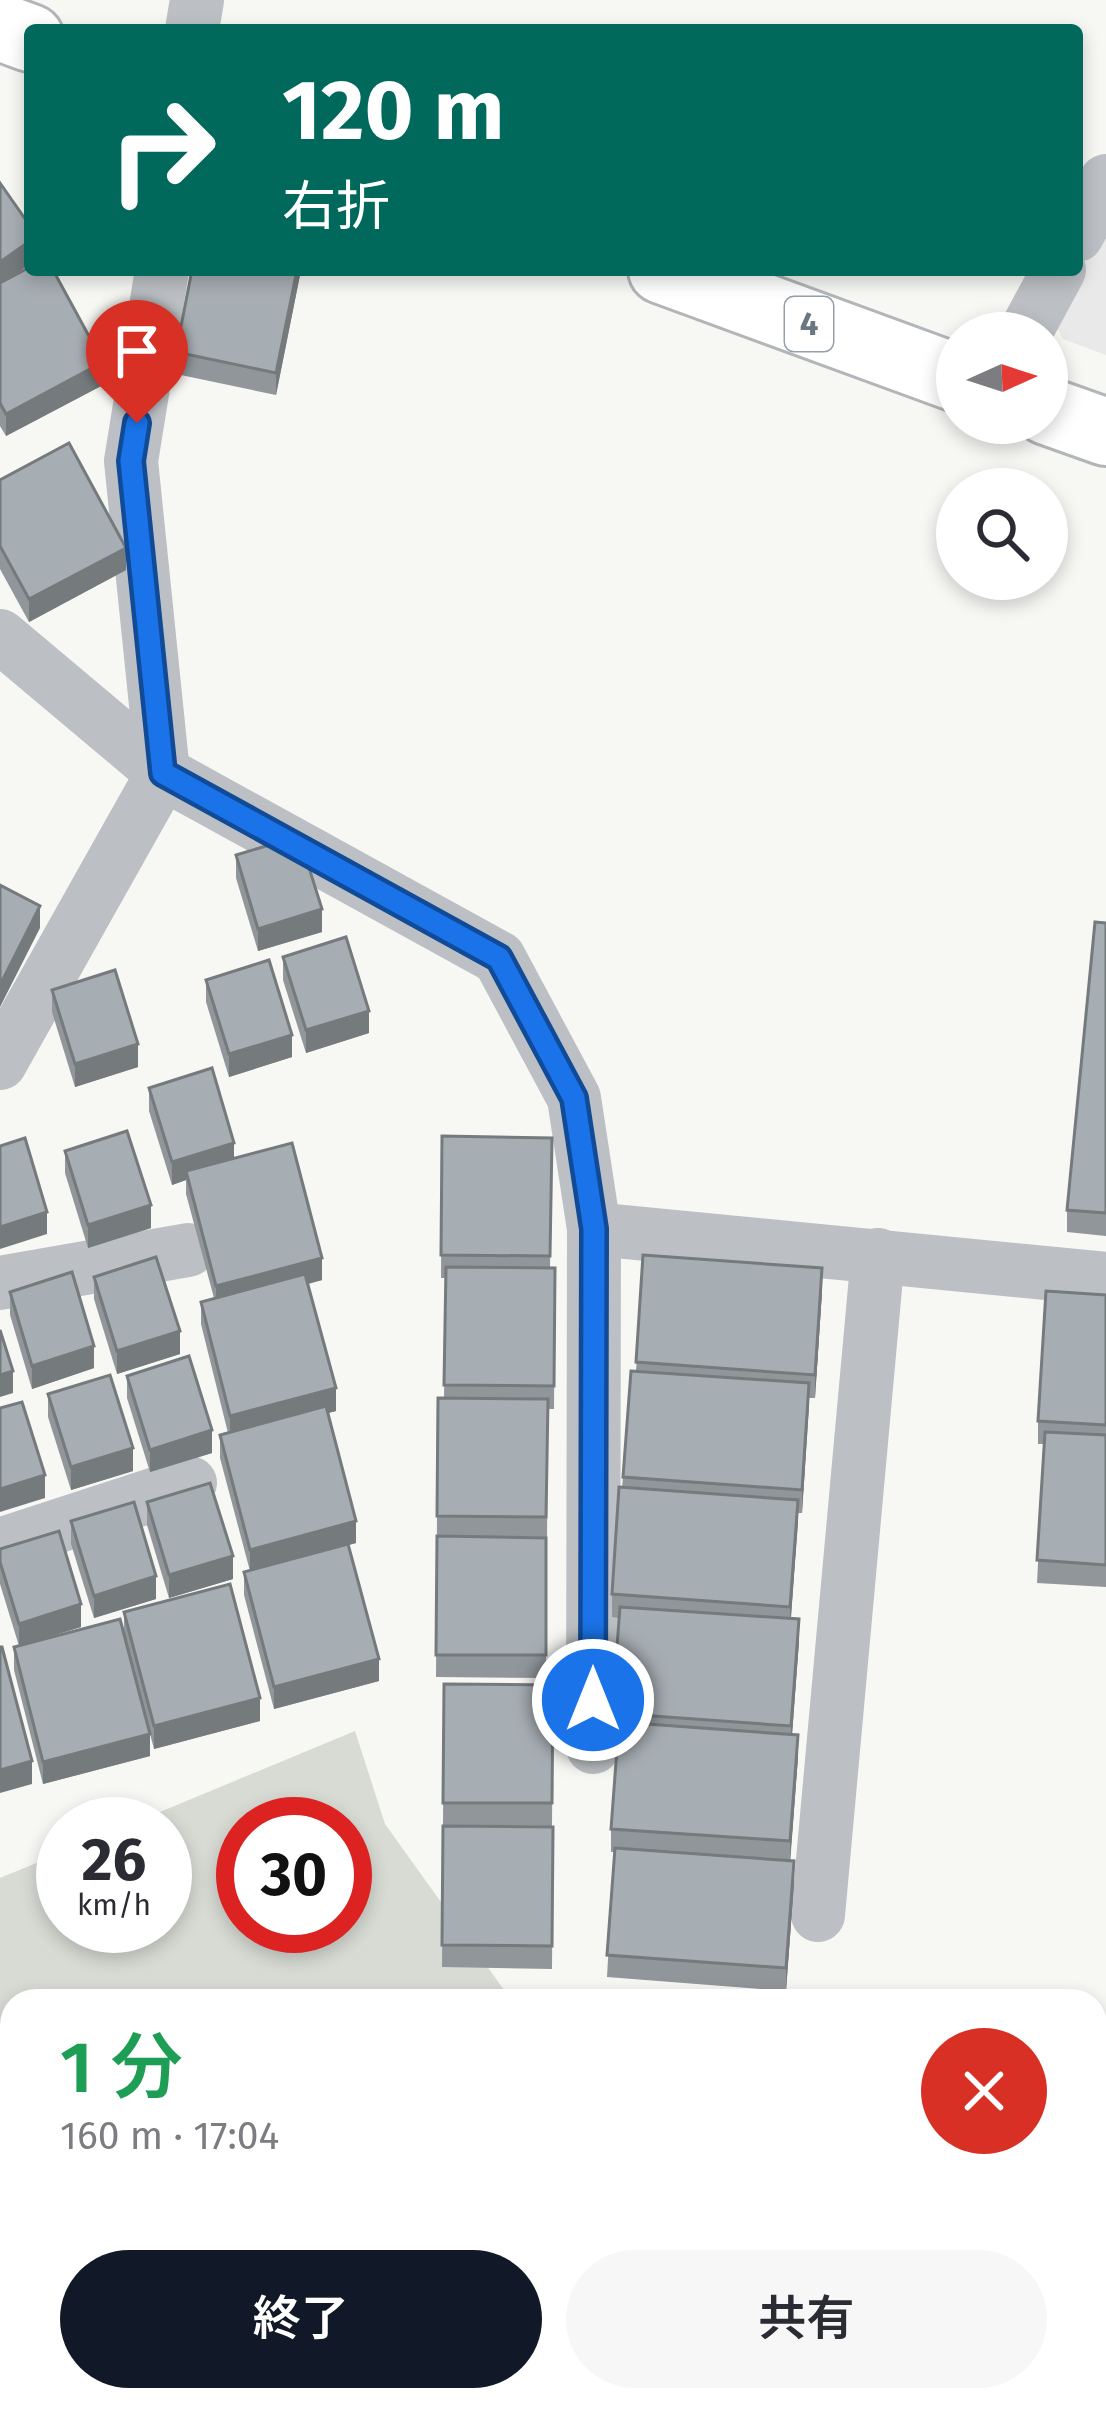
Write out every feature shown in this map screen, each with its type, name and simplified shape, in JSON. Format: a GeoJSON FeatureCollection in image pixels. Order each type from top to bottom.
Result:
{"type":"FeatureCollection","features":[{"type":"Feature","properties":{"kind":"highway","name":"4"},"geometry":{"type":"LineString","coordinates":[[678,276],[936,370]]}},
{"type":"Feature","properties":{"kind":"highway"},"geometry":{"type":"LineString","coordinates":[[1068,418],[1106,432]]}},
{"type":"Feature","properties":{"kind":"street"},"geometry":{"type":"LineString","coordinates":[[1083,225],[1106,181]]}},
{"type":"Feature","properties":{"kind":"street"},"geometry":{"type":"LineString","coordinates":[[0,1064],[163,773],[131,461],[161,276]]}},
{"type":"Feature","properties":{"kind":"street"},"geometry":{"type":"LineString","coordinates":[[1036,312],[1056,276]]}},
{"type":"Feature","properties":{"kind":"street"},"geometry":{"type":"LineString","coordinates":[[0,635],[163,773],[499,958],[574,1098],[594,1229],[592,1748]]}},
{"type":"Feature","properties":{"kind":"street"},"geometry":{"type":"LineString","coordinates":[[594,1229],[1106,1279]]}},
{"type":"Feature","properties":{"kind":"street"},"geometry":{"type":"LineString","coordinates":[[0,1282],[188,1250]]}},
{"type":"Feature","properties":{"kind":"street"},"geometry":{"type":"LineString","coordinates":[[818,1915],[878,1255]]}},
{"type":"Feature","properties":{"kind":"street"},"geometry":{"type":"LineString","coordinates":[[0,1546],[190,1483]]}},
{"type":"Feature","properties":{"kind":"shaded area"},"geometry":{"type":"Polygon","coordinates":[[[1106,223],[1106,355],[1068,341],[1068,312],[1057,312],[1077,276],[1083,276],[1083,265],[1106,223]]]}},
{"type":"Feature","properties":{"kind":"shaded area"},"geometry":{"type":"Polygon","coordinates":[[[355,1731],[385,1824],[503,1989],[0,1989],[0,1878],[36,1863],[36,1953],[192,1953],[192,1799],[355,1731]]]}},
{"type":"Feature","properties":{"kind":"building"},"geometry":{"type":"Polygon","coordinates":[[[0,183],[24,217],[24,245],[0,262],[0,183]]]}},
{"type":"Feature","properties":{"kind":"building"},"geometry":{"type":"Polygon","coordinates":[[[24,270],[24,276],[56,276],[103,362],[6,414],[0,403],[0,283],[24,270]]]}},
{"type":"Feature","properties":{"kind":"building"},"geometry":{"type":"Polygon","coordinates":[[[191,276],[296,276],[276,373],[176,352],[191,276]]]}},
{"type":"Feature","properties":{"kind":"building"},"geometry":{"type":"Polygon","coordinates":[[[69,443],[126,548],[29,599],[0,546],[0,480],[69,443]]]}},
{"type":"Feature","properties":{"kind":"building"},"geometry":{"type":"Polygon","coordinates":[[[299,836],[322,909],[258,929],[236,855],[299,836]]]}},
{"type":"Feature","properties":{"kind":"building"},"geometry":{"type":"Polygon","coordinates":[[[0,885],[40,906],[0,985],[0,885]]]}},
{"type":"Feature","properties":{"kind":"building"},"geometry":{"type":"Polygon","coordinates":[[[1095,922],[1106,923],[1106,1213],[1067,1210],[1095,922]]]}},
{"type":"Feature","properties":{"kind":"building"},"geometry":{"type":"Polygon","coordinates":[[[346,937],[369,1011],[306,1030],[283,957],[346,937]]]}},
{"type":"Feature","properties":{"kind":"building"},"geometry":{"type":"Polygon","coordinates":[[[269,960],[292,1035],[229,1054],[206,980],[269,960]]]}},
{"type":"Feature","properties":{"kind":"building"},"geometry":{"type":"Polygon","coordinates":[[[115,970],[138,1044],[75,1064],[52,990],[115,970]]]}},
{"type":"Feature","properties":{"kind":"building"},"geometry":{"type":"Polygon","coordinates":[[[212,1068],[234,1143],[172,1162],[149,1088],[212,1068]]]}},
{"type":"Feature","properties":{"kind":"building"},"geometry":{"type":"Polygon","coordinates":[[[127,1131],[151,1205],[88,1225],[65,1151],[127,1131]]]}},
{"type":"Feature","properties":{"kind":"building"},"geometry":{"type":"Polygon","coordinates":[[[442,1136],[552,1138],[550,1256],[441,1255],[442,1136]]]}},
{"type":"Feature","properties":{"kind":"building"},"geometry":{"type":"Polygon","coordinates":[[[25,1138],[47,1212],[0,1227],[0,1146],[25,1138]]]}},
{"type":"Feature","properties":{"kind":"building"},"geometry":{"type":"Polygon","coordinates":[[[292,1143],[322,1258],[216,1286],[186,1171],[292,1143]]]}},
{"type":"Feature","properties":{"kind":"building"},"geometry":{"type":"Polygon","coordinates":[[[643,1255],[822,1268],[815,1375],[636,1362],[643,1255]]]}},
{"type":"Feature","properties":{"kind":"building"},"geometry":{"type":"Polygon","coordinates":[[[156,1257],[180,1331],[117,1351],[94,1277],[156,1257]]]}},
{"type":"Feature","properties":{"kind":"building"},"geometry":{"type":"Polygon","coordinates":[[[446,1267],[555,1268],[554,1386],[444,1385],[446,1267]]]}},
{"type":"Feature","properties":{"kind":"building"},"geometry":{"type":"Polygon","coordinates":[[[72,1272],[94,1346],[32,1366],[10,1292],[72,1272]]]}},
{"type":"Feature","properties":{"kind":"building"},"geometry":{"type":"Polygon","coordinates":[[[305,1274],[336,1388],[230,1416],[201,1302],[305,1274]]]}},
{"type":"Feature","properties":{"kind":"building"},"geometry":{"type":"Polygon","coordinates":[[[1046,1291],[1106,1295],[1106,1425],[1038,1421],[1046,1291]]]}},
{"type":"Feature","properties":{"kind":"building"},"geometry":{"type":"Polygon","coordinates":[[[0,1330],[13,1371],[0,1375],[0,1330]]]}},
{"type":"Feature","properties":{"kind":"building"},"geometry":{"type":"Polygon","coordinates":[[[189,1356],[212,1430],[150,1450],[127,1376],[189,1356]]]}},
{"type":"Feature","properties":{"kind":"building"},"geometry":{"type":"Polygon","coordinates":[[[631,1371],[809,1383],[802,1490],[623,1477],[631,1371]]]}},
{"type":"Feature","properties":{"kind":"building"},"geometry":{"type":"Polygon","coordinates":[[[110,1375],[133,1448],[71,1467],[48,1394],[110,1375]]]}},
{"type":"Feature","properties":{"kind":"building"},"geometry":{"type":"Polygon","coordinates":[[[438,1398],[548,1399],[546,1517],[437,1516],[438,1398]]]}},
{"type":"Feature","properties":{"kind":"building"},"geometry":{"type":"Polygon","coordinates":[[[22,1402],[45,1475],[0,1489],[0,1408],[22,1402]]]}},
{"type":"Feature","properties":{"kind":"building"},"geometry":{"type":"Polygon","coordinates":[[[326,1406],[356,1521],[250,1550],[220,1435],[326,1406]]]}},
{"type":"Feature","properties":{"kind":"building"},"geometry":{"type":"Polygon","coordinates":[[[1045,1432],[1106,1435],[1106,1565],[1037,1560],[1045,1432]]]}},
{"type":"Feature","properties":{"kind":"building"},"geometry":{"type":"Polygon","coordinates":[[[210,1483],[233,1556],[169,1575],[147,1502],[210,1483]]]}},
{"type":"Feature","properties":{"kind":"building"},"geometry":{"type":"Polygon","coordinates":[[[619,1487],[798,1500],[790,1607],[612,1594],[619,1487]]]}},
{"type":"Feature","properties":{"kind":"building"},"geometry":{"type":"Polygon","coordinates":[[[134,1502],[156,1576],[94,1596],[71,1521],[134,1502]]]}},
{"type":"Feature","properties":{"kind":"building"},"geometry":{"type":"Polygon","coordinates":[[[59,1531],[81,1604],[19,1624],[0,1549],[59,1531]]]}},
{"type":"Feature","properties":{"kind":"building"},"geometry":{"type":"Polygon","coordinates":[[[437,1536],[546,1538],[546,1655],[436,1655],[437,1536]]]}},
{"type":"Feature","properties":{"kind":"building"},"geometry":{"type":"Polygon","coordinates":[[[348,1544],[379,1659],[274,1687],[244,1572],[348,1544]]]}},
{"type":"Feature","properties":{"kind":"building"},"geometry":{"type":"Polygon","coordinates":[[[230,1584],[260,1698],[154,1726],[124,1612],[230,1584]]]}},
{"type":"Feature","properties":{"kind":"building"},"geometry":{"type":"Polygon","coordinates":[[[620,1607],[799,1619],[791,1726],[612,1713],[620,1607]]]}},
{"type":"Feature","properties":{"kind":"building"},"geometry":{"type":"Polygon","coordinates":[[[120,1619],[150,1734],[43,1762],[14,1647],[120,1619]]]}},
{"type":"Feature","properties":{"kind":"building"},"geometry":{"type":"Polygon","coordinates":[[[0,1647],[32,1761],[0,1770],[0,1647]]]}},
{"type":"Feature","properties":{"kind":"building"},"geometry":{"type":"Polygon","coordinates":[[[444,1684],[553,1685],[552,1803],[443,1803],[444,1684]]]}},
{"type":"Feature","properties":{"kind":"building"},"geometry":{"type":"Polygon","coordinates":[[[619,1722],[798,1735],[790,1841],[611,1829],[619,1722]]]}},
{"type":"Feature","properties":{"kind":"building"},"geometry":{"type":"Polygon","coordinates":[[[443,1826],[553,1827],[552,1946],[442,1945],[443,1826]]]}},
{"type":"Feature","properties":{"kind":"building"},"geometry":{"type":"Polygon","coordinates":[[[615,1848],[794,1861],[786,1968],[607,1955],[615,1848]]]}},
{"type":"Feature","properties":{"kind":"route"},"geometry":{"type":"LineString","coordinates":[[137,423],[131,461],[163,773],[499,958],[574,1098],[594,1229],[593,1700]]}}]}
